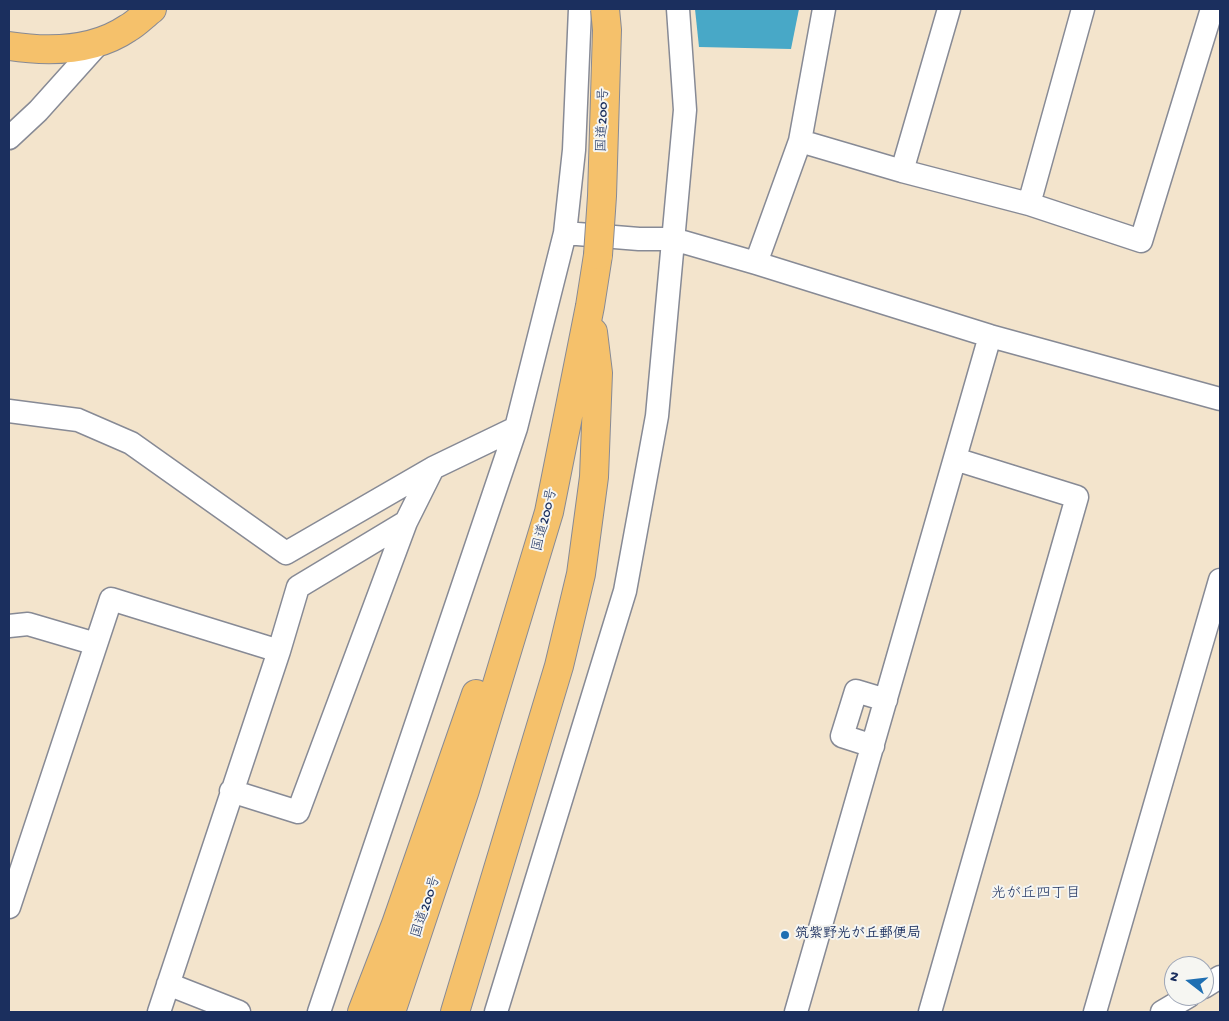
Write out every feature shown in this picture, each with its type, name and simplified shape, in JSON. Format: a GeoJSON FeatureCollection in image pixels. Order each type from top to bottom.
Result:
{"type":"FeatureCollection","features":[{"type":"Feature","properties":{"kind":"main road"},"geometry":{"type":"LineString","coordinates":[[9,46],[67,49],[99,43],[128,28],[152,9]]}},
{"type":"Feature","properties":{"kind":"main road","name":"国道200号"},"geometry":{"type":"LineString","coordinates":[[392,1012],[465,790],[550,512],[598,255],[607,50],[606,9]]}},
{"type":"Feature","properties":{"kind":"main road"},"geometry":{"type":"LineString","coordinates":[[455,1012],[559,666],[580,574],[594,478],[598,373],[590,306]]}},
{"type":"Feature","properties":{"kind":"main road"},"geometry":{"type":"LineString","coordinates":[[362,1012],[396,924],[503,616],[550,512]]}},
{"type":"Feature","properties":{"kind":"street"},"geometry":{"type":"LineString","coordinates":[[319,1012],[516,428],[565,234],[574,150],[580,9]]}},
{"type":"Feature","properties":{"kind":"street"},"geometry":{"type":"LineString","coordinates":[[496,1012],[625,591],[657,416],[685,110],[678,9]]}},
{"type":"Feature","properties":{"kind":"street"},"geometry":{"type":"LineString","coordinates":[[756,263],[800,141],[824,9]]}},
{"type":"Feature","properties":{"kind":"street"},"geometry":{"type":"LineString","coordinates":[[902,171],[949,9]]}},
{"type":"Feature","properties":{"kind":"street"},"geometry":{"type":"LineString","coordinates":[[1029,204],[1083,9]]}},
{"type":"Feature","properties":{"kind":"street"},"geometry":{"type":"LineString","coordinates":[[800,141],[902,171],[1029,204],[1141,241],[1212,9]]}},
{"type":"Feature","properties":{"kind":"street"},"geometry":{"type":"LineString","coordinates":[[9,138],[38,112],[99,43]]}},
{"type":"Feature","properties":{"kind":"street"},"geometry":{"type":"LineString","coordinates":[[565,234],[639,239],[673,239],[990,336],[1220,399]]}},
{"type":"Feature","properties":{"kind":"street"},"geometry":{"type":"LineString","coordinates":[[797,1012],[990,336]]}},
{"type":"Feature","properties":{"kind":"street"},"geometry":{"type":"LineString","coordinates":[[9,412],[78,420],[131,443],[286,553],[433,468],[516,428]]}},
{"type":"Feature","properties":{"kind":"street"},"geometry":{"type":"LineString","coordinates":[[930,1012],[1077,497],[955,458]]}},
{"type":"Feature","properties":{"kind":"street"},"geometry":{"type":"LineString","coordinates":[[231,791],[298,812],[406,522],[433,468]]}},
{"type":"Feature","properties":{"kind":"street"},"geometry":{"type":"LineString","coordinates":[[159,1012],[279,651],[298,587],[406,522]]}},
{"type":"Feature","properties":{"kind":"street"},"geometry":{"type":"LineString","coordinates":[[1101,1011],[1220,580]]}},
{"type":"Feature","properties":{"kind":"street"},"geometry":{"type":"LineString","coordinates":[[9,907],[111,599],[279,651]]}},
{"type":"Feature","properties":{"kind":"street"},"geometry":{"type":"LineString","coordinates":[[9,626],[28,624],[96,644]]}},
{"type":"Feature","properties":{"kind":"street"},"geometry":{"type":"LineString","coordinates":[[872,746],[842,736],[856,691],[886,700]]}},
{"type":"Feature","properties":{"kind":"street"},"geometry":{"type":"LineString","coordinates":[[168,984],[239,1012]]}},
{"type":"Feature","properties":{"kind":"water"},"geometry":{"type":"Polygon","coordinates":[[[695,9],[799,9],[791,49],[699,47],[695,9]]]}},
{"type":"Feature","properties":{"kind":"place","name":"筑紫野光が丘郵便局"},"geometry":{"type":"Point","coordinates":[785,935]}},
{"type":"Feature","properties":{"kind":"district","name":"光が丘四丁目"},"geometry":{"type":"Point","coordinates":[1036,895]}}]}
